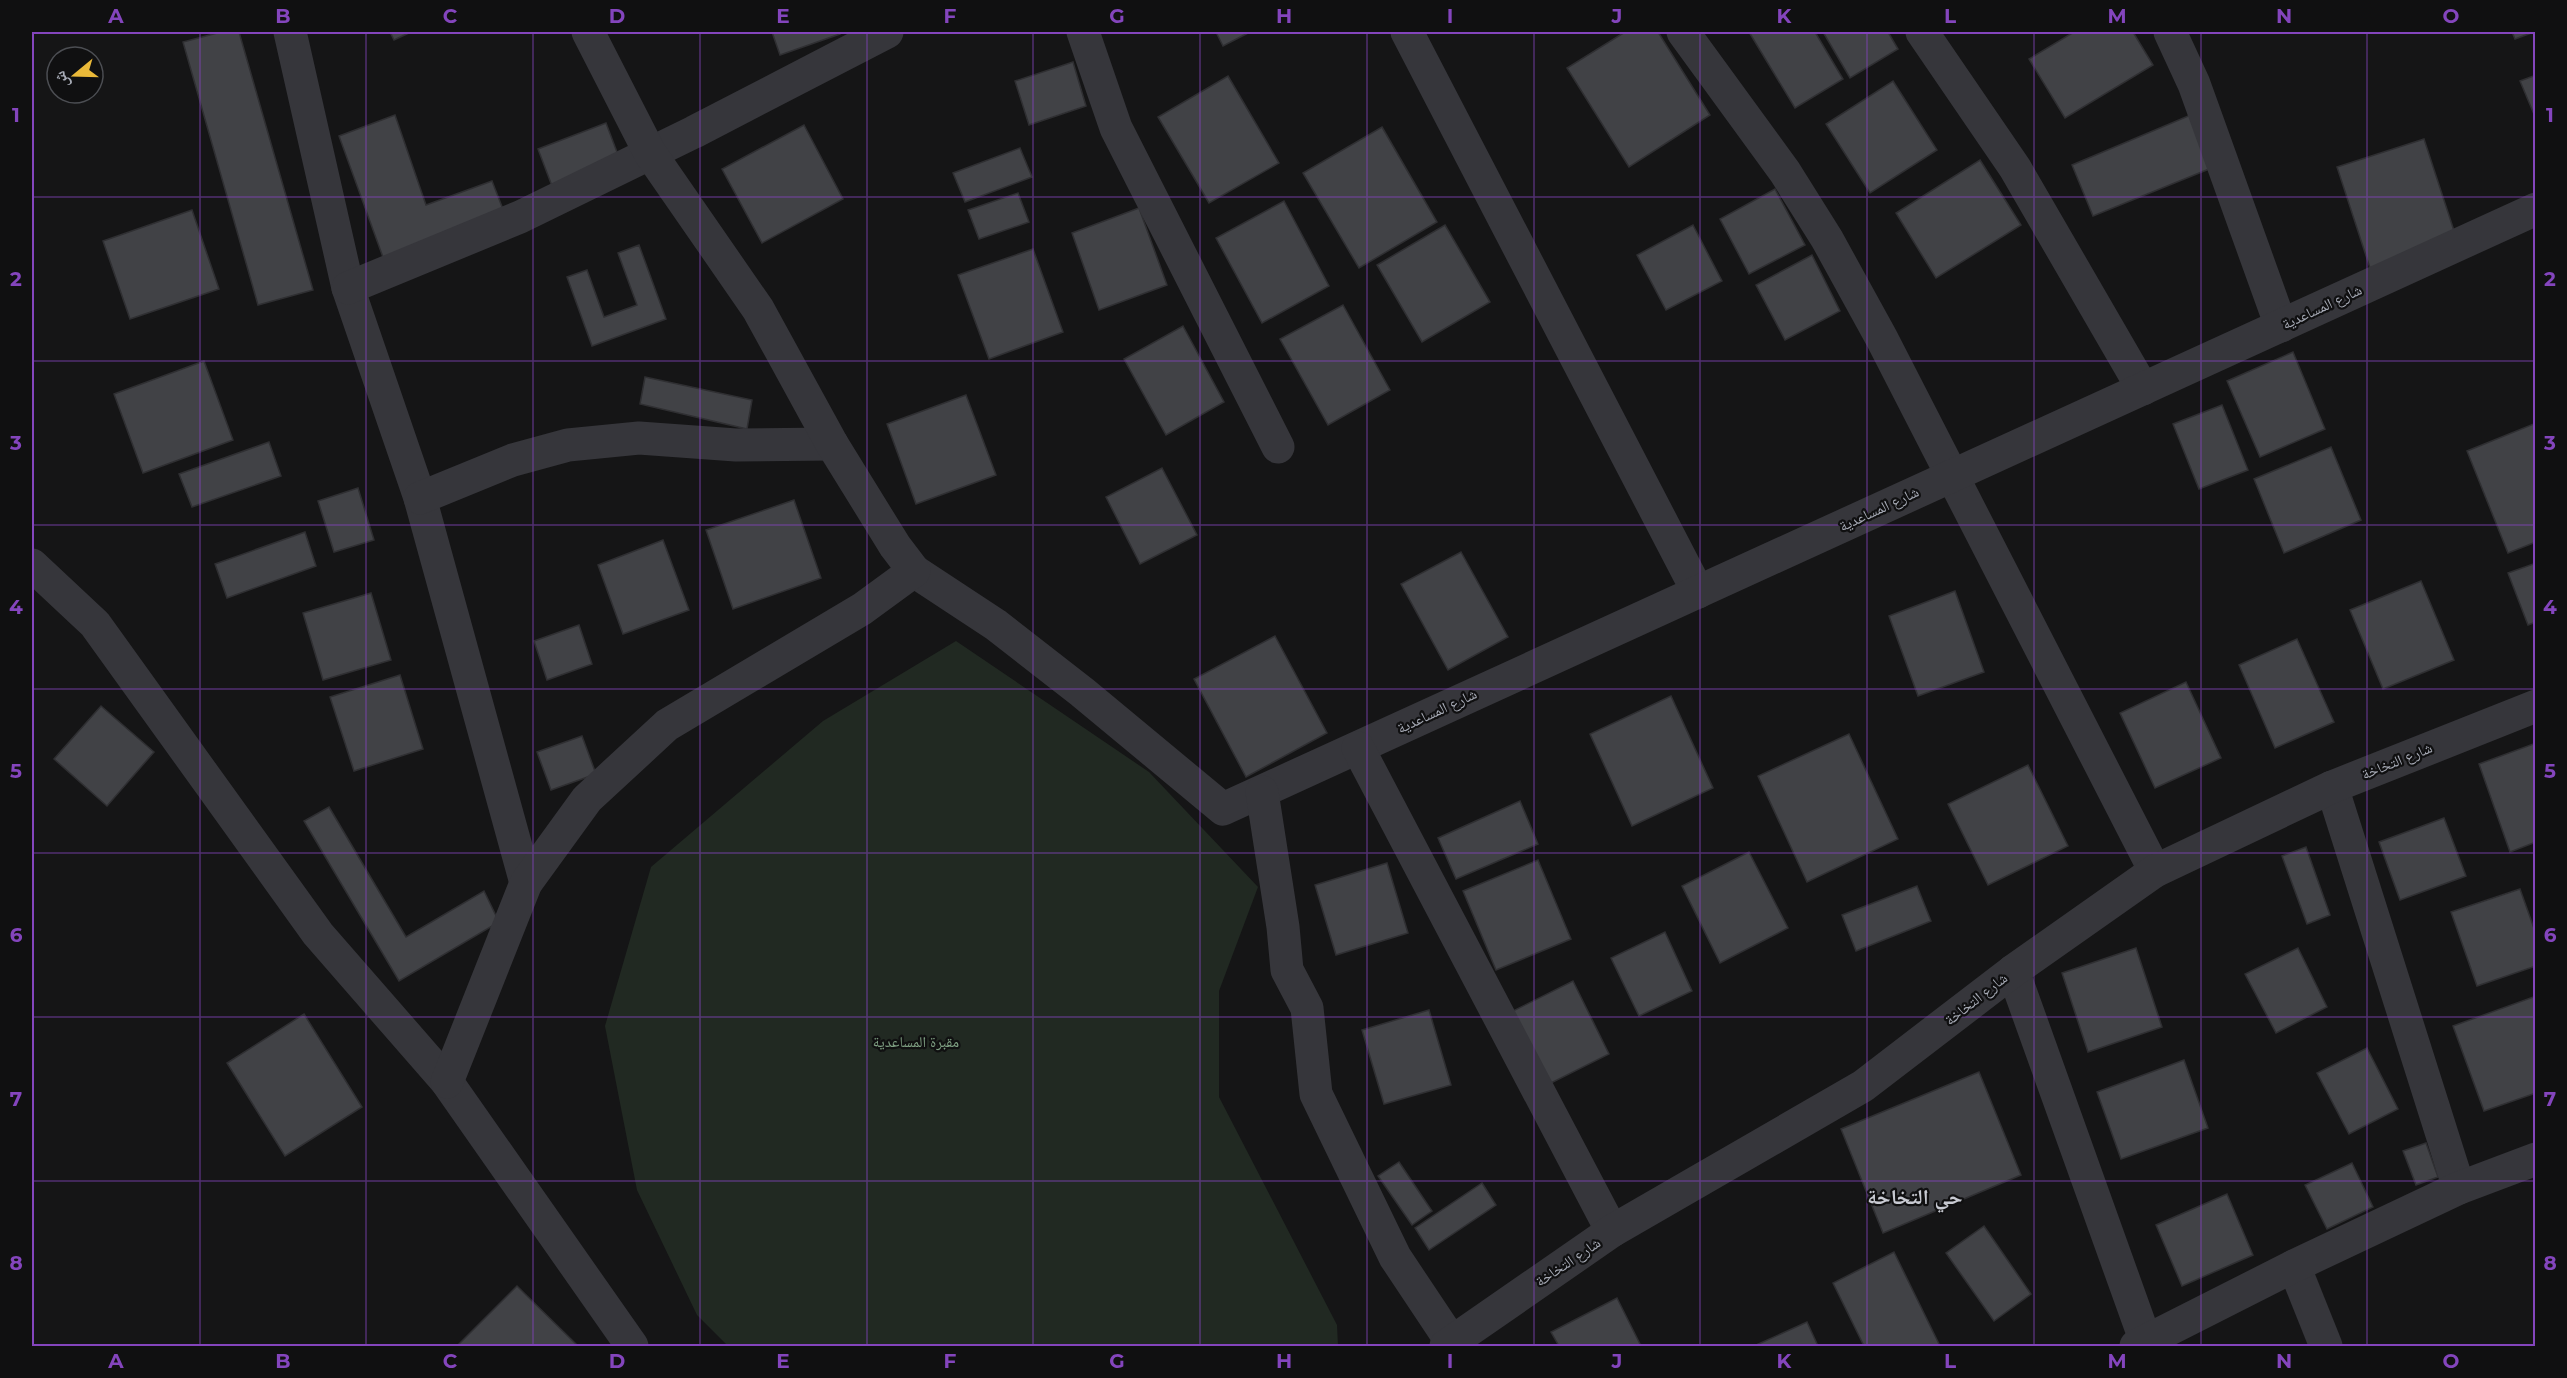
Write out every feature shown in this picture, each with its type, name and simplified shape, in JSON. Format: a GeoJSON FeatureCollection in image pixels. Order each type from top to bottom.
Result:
{"type":"FeatureCollection","features":[{"type":"Feature","properties":{"kind":"street"},"geometry":{"type":"LineString","coordinates":[[290,32],[348,288],[420,498],[526,883]]}},
{"type":"Feature","properties":{"kind":"street"},"geometry":{"type":"LineString","coordinates":[[447,1082],[526,883],[587,799],[667,725],[862,609],[914,571],[895,546],[832,444],[758,309],[650,153],[588,32]]}},
{"type":"Feature","properties":{"kind":"street"},"geometry":{"type":"LineString","coordinates":[[348,288],[520,217],[887,32]]}},
{"type":"Feature","properties":{"kind":"street"},"geometry":{"type":"LineString","coordinates":[[1083,32],[1116,128],[1278,447]]}},
{"type":"Feature","properties":{"kind":"street"},"geometry":{"type":"LineString","coordinates":[[1407,32],[1698,592]]}},
{"type":"Feature","properties":{"kind":"street"},"geometry":{"type":"LineString","coordinates":[[1683,32],[1785,172],[1827,239],[1882,339],[2155,871]]}},
{"type":"Feature","properties":{"kind":"street"},"geometry":{"type":"LineString","coordinates":[[1922,32],[2015,168],[2143,389]]}},
{"type":"Feature","properties":{"kind":"street"},"geometry":{"type":"LineString","coordinates":[[2170,32],[2194,84],[2281,326]]}},
{"type":"Feature","properties":{"kind":"street","name":"شارع المساعدية"},"geometry":{"type":"LineString","coordinates":[[914,571],[996,625],[1223,809],[2535,209]]}},
{"type":"Feature","properties":{"kind":"street"},"geometry":{"type":"LineString","coordinates":[[420,498],[513,460],[568,444],[639,438],[736,445],[832,444]]}},
{"type":"Feature","properties":{"kind":"street"},"geometry":{"type":"LineString","coordinates":[[32,565],[94,624],[318,934],[447,1082],[632,1347]]}},
{"type":"Feature","properties":{"kind":"street","name":"شارع التخاخة"},"geometry":{"type":"LineString","coordinates":[[1448,1344],[1612,1232],[1863,1086],[2013,971],[2155,871],[2332,787],[2535,706]]}},
{"type":"Feature","properties":{"kind":"street"},"geometry":{"type":"LineString","coordinates":[[1358,748],[1612,1232]]}},
{"type":"Feature","properties":{"kind":"street"},"geometry":{"type":"LineString","coordinates":[[2332,787],[2459,1188]]}},
{"type":"Feature","properties":{"kind":"street"},"geometry":{"type":"LineString","coordinates":[[1262,792],[1283,927],[1287,970],[1307,1008],[1316,1094],[1347,1163],[1395,1257],[1448,1344]]}},
{"type":"Feature","properties":{"kind":"street"},"geometry":{"type":"LineString","coordinates":[[2013,971],[2141,1344],[2294,1266],[2459,1188],[2535,1159]]}},
{"type":"Feature","properties":{"kind":"street"},"geometry":{"type":"LineString","coordinates":[[2294,1266],[2326,1347]]}},
{"type":"Feature","properties":{"kind":"green space","name":"مقبرة المساعدية"},"geometry":{"type":"Polygon","coordinates":[[[956,641],[1149,772],[1258,887],[1219,991],[1219,1097],[1337,1325],[1338,1346],[728,1346],[697,1315],[637,1190],[605,1026],[651,867],[823,721],[956,641]]]}},
{"type":"Feature","properties":{"kind":"building"},"geometry":{"type":"Polygon","coordinates":[[[221,32],[239,32],[313,290],[258,305],[183,42],[221,32]]]}},
{"type":"Feature","properties":{"kind":"building"},"geometry":{"type":"Polygon","coordinates":[[[390,32],[411,32],[394,40],[390,32]]]}},
{"type":"Feature","properties":{"kind":"building"},"geometry":{"type":"Polygon","coordinates":[[[772,32],[839,32],[840,34],[780,55],[772,32]]]}},
{"type":"Feature","properties":{"kind":"building"},"geometry":{"type":"Polygon","coordinates":[[[1216,32],[1250,32],[1223,46],[1216,32]]]}},
{"type":"Feature","properties":{"kind":"building"},"geometry":{"type":"Polygon","coordinates":[[[1625,32],[1658,32],[1710,115],[1629,167],[1567,68],[1625,32]]]}},
{"type":"Feature","properties":{"kind":"building"},"geometry":{"type":"Polygon","coordinates":[[[1749,32],[1815,32],[1843,79],[1795,108],[1749,32]]]}},
{"type":"Feature","properties":{"kind":"building"},"geometry":{"type":"Polygon","coordinates":[[[1823,32],[1888,32],[1898,49],[1850,78],[1823,32]]]}},
{"type":"Feature","properties":{"kind":"building"},"geometry":{"type":"Polygon","coordinates":[[[2074,32],[2133,32],[2153,65],[2065,118],[2029,59],[2074,32]]]}},
{"type":"Feature","properties":{"kind":"building"},"geometry":{"type":"Polygon","coordinates":[[[2512,32],[2534,32],[2515,39],[2512,32]]]}},
{"type":"Feature","properties":{"kind":"building"},"geometry":{"type":"Polygon","coordinates":[[[1073,62],[1086,106],[1029,125],[1015,81],[1073,62]]]}},
{"type":"Feature","properties":{"kind":"building"},"geometry":{"type":"Polygon","coordinates":[[[2536,75],[2536,119],[2520,81],[2536,75]]]}},
{"type":"Feature","properties":{"kind":"building"},"geometry":{"type":"Polygon","coordinates":[[[1228,76],[1279,163],[1209,203],[1158,117],[1228,76]]]}},
{"type":"Feature","properties":{"kind":"building"},"geometry":{"type":"Polygon","coordinates":[[[1893,81],[1937,150],[1870,193],[1826,124],[1893,81]]]}},
{"type":"Feature","properties":{"kind":"building"},"geometry":{"type":"Polygon","coordinates":[[[2193,114],[2214,167],[2093,216],[2072,165],[2193,114]]]}},
{"type":"Feature","properties":{"kind":"building"},"geometry":{"type":"Polygon","coordinates":[[[395,115],[426,205],[492,181],[506,217],[384,260],[339,136],[395,115]]]}},
{"type":"Feature","properties":{"kind":"building"},"geometry":{"type":"Polygon","coordinates":[[[606,123],[620,160],[552,186],[538,149],[606,123]]]}},
{"type":"Feature","properties":{"kind":"building"},"geometry":{"type":"Polygon","coordinates":[[[804,125],[843,199],[762,243],[722,169],[804,125]]]}},
{"type":"Feature","properties":{"kind":"building"},"geometry":{"type":"Polygon","coordinates":[[[1382,127],[1437,222],[1359,268],[1303,173],[1382,127]]]}},
{"type":"Feature","properties":{"kind":"building"},"geometry":{"type":"Polygon","coordinates":[[[2424,139],[2458,243],[2371,271],[2337,167],[2424,139]]]}},
{"type":"Feature","properties":{"kind":"building"},"geometry":{"type":"Polygon","coordinates":[[[1020,148],[1032,177],[965,202],[953,173],[1020,148]]]}},
{"type":"Feature","properties":{"kind":"building"},"geometry":{"type":"Polygon","coordinates":[[[1980,160],[2021,225],[1936,278],[1896,213],[1980,160]]]}},
{"type":"Feature","properties":{"kind":"building"},"geometry":{"type":"Polygon","coordinates":[[[1775,189],[1805,245],[1749,274],[1720,219],[1775,189]]]}},
{"type":"Feature","properties":{"kind":"building"},"geometry":{"type":"Polygon","coordinates":[[[1018,193],[1029,222],[979,239],[968,210],[1018,193]]]}},
{"type":"Feature","properties":{"kind":"building"},"geometry":{"type":"Polygon","coordinates":[[[1284,201],[1329,286],[1262,323],[1216,238],[1284,201]]]}},
{"type":"Feature","properties":{"kind":"building"},"geometry":{"type":"Polygon","coordinates":[[[1139,208],[1167,285],[1099,310],[1072,233],[1139,208]]]}},
{"type":"Feature","properties":{"kind":"building"},"geometry":{"type":"Polygon","coordinates":[[[192,210],[219,289],[130,319],[103,241],[192,210]]]}},
{"type":"Feature","properties":{"kind":"building"},"geometry":{"type":"Polygon","coordinates":[[[1445,225],[1490,302],[1422,342],[1377,265],[1445,225]]]}},
{"type":"Feature","properties":{"kind":"building"},"geometry":{"type":"Polygon","coordinates":[[[1693,225],[1722,281],[1666,310],[1637,255],[1693,225]]]}},
{"type":"Feature","properties":{"kind":"building"},"geometry":{"type":"Polygon","coordinates":[[[639,245],[666,319],[592,346],[567,277],[587,270],[604,317],[637,305],[618,253],[639,245]]]}},
{"type":"Feature","properties":{"kind":"building"},"geometry":{"type":"Polygon","coordinates":[[[1033,249],[1063,332],[989,359],[958,275],[1033,249]]]}},
{"type":"Feature","properties":{"kind":"building"},"geometry":{"type":"Polygon","coordinates":[[[1812,255],[1840,311],[1785,340],[1756,285],[1812,255]]]}},
{"type":"Feature","properties":{"kind":"building"},"geometry":{"type":"Polygon","coordinates":[[[1343,305],[1390,390],[1328,425],[1280,339],[1343,305]]]}},
{"type":"Feature","properties":{"kind":"building"},"geometry":{"type":"Polygon","coordinates":[[[1183,326],[1224,402],[1166,435],[1124,359],[1183,326]]]}},
{"type":"Feature","properties":{"kind":"building"},"geometry":{"type":"Polygon","coordinates":[[[2293,352],[2325,429],[2260,457],[2227,381],[2293,352]]]}},
{"type":"Feature","properties":{"kind":"building"},"geometry":{"type":"Polygon","coordinates":[[[204,361],[233,440],[143,473],[114,394],[204,361]]]}},
{"type":"Feature","properties":{"kind":"building"},"geometry":{"type":"Polygon","coordinates":[[[645,377],[752,400],[747,429],[640,404],[645,377]]]}},
{"type":"Feature","properties":{"kind":"building"},"geometry":{"type":"Polygon","coordinates":[[[966,395],[996,475],[916,504],[887,424],[966,395]]]}},
{"type":"Feature","properties":{"kind":"building"},"geometry":{"type":"Polygon","coordinates":[[[2222,405],[2248,470],[2199,489],[2173,424],[2222,405]]]}},
{"type":"Feature","properties":{"kind":"building"},"geometry":{"type":"Polygon","coordinates":[[[2536,423],[2536,542],[2508,553],[2467,451],[2536,423]]]}},
{"type":"Feature","properties":{"kind":"building"},"geometry":{"type":"Polygon","coordinates":[[[269,442],[281,476],[192,507],[179,474],[269,442]]]}},
{"type":"Feature","properties":{"kind":"building"},"geometry":{"type":"Polygon","coordinates":[[[2331,447],[2361,520],[2284,553],[2254,479],[2331,447]]]}},
{"type":"Feature","properties":{"kind":"building"},"geometry":{"type":"Polygon","coordinates":[[[1162,468],[1197,535],[1140,564],[1106,497],[1162,468]]]}},
{"type":"Feature","properties":{"kind":"building"},"geometry":{"type":"Polygon","coordinates":[[[358,488],[374,540],[334,552],[318,501],[358,488]]]}},
{"type":"Feature","properties":{"kind":"building"},"geometry":{"type":"Polygon","coordinates":[[[794,500],[821,578],[733,609],[706,530],[794,500]]]}},
{"type":"Feature","properties":{"kind":"building"},"geometry":{"type":"Polygon","coordinates":[[[305,532],[316,566],[227,598],[215,564],[305,532]]]}},
{"type":"Feature","properties":{"kind":"building"},"geometry":{"type":"Polygon","coordinates":[[[663,540],[689,610],[623,634],[598,565],[663,540]]]}},
{"type":"Feature","properties":{"kind":"building"},"geometry":{"type":"Polygon","coordinates":[[[1461,552],[1508,637],[1448,670],[1401,584],[1461,552]]]}},
{"type":"Feature","properties":{"kind":"building"},"geometry":{"type":"Polygon","coordinates":[[[2536,563],[2536,622],[2528,625],[2508,573],[2536,563]]]}},
{"type":"Feature","properties":{"kind":"building"},"geometry":{"type":"Polygon","coordinates":[[[2421,581],[2454,660],[2383,689],[2350,610],[2421,581]]]}},
{"type":"Feature","properties":{"kind":"building"},"geometry":{"type":"Polygon","coordinates":[[[1955,591],[1984,672],[1918,696],[1889,616],[1955,591]]]}},
{"type":"Feature","properties":{"kind":"building"},"geometry":{"type":"Polygon","coordinates":[[[371,593],[391,660],[323,680],[303,613],[371,593]]]}},
{"type":"Feature","properties":{"kind":"building"},"geometry":{"type":"Polygon","coordinates":[[[579,625],[592,664],[547,680],[534,641],[579,625]]]}},
{"type":"Feature","properties":{"kind":"building"},"geometry":{"type":"Polygon","coordinates":[[[1275,636],[1327,733],[1246,777],[1194,679],[1275,636]]]}},
{"type":"Feature","properties":{"kind":"building"},"geometry":{"type":"Polygon","coordinates":[[[2297,639],[2334,722],[2275,748],[2239,665],[2297,639]]]}},
{"type":"Feature","properties":{"kind":"building"},"geometry":{"type":"Polygon","coordinates":[[[400,675],[423,749],[354,771],[330,697],[400,675]]]}},
{"type":"Feature","properties":{"kind":"building"},"geometry":{"type":"Polygon","coordinates":[[[2186,682],[2221,758],[2155,788],[2120,713],[2186,682]]]}},
{"type":"Feature","properties":{"kind":"building"},"geometry":{"type":"Polygon","coordinates":[[[1671,696],[1713,788],[1632,826],[1590,734],[1671,696]]]}},
{"type":"Feature","properties":{"kind":"building"},"geometry":{"type":"Polygon","coordinates":[[[101,706],[154,752],[107,806],[54,759],[101,706]]]}},
{"type":"Feature","properties":{"kind":"building"},"geometry":{"type":"Polygon","coordinates":[[[1849,734],[1898,839],[1807,882],[1758,776],[1849,734]]]}},
{"type":"Feature","properties":{"kind":"building"},"geometry":{"type":"Polygon","coordinates":[[[582,736],[596,774],[551,790],[537,752],[582,736]]]}},
{"type":"Feature","properties":{"kind":"building"},"geometry":{"type":"Polygon","coordinates":[[[2536,743],[2536,842],[2510,852],[2479,764],[2536,743]]]}},
{"type":"Feature","properties":{"kind":"building"},"geometry":{"type":"Polygon","coordinates":[[[2028,765],[2068,846],[1988,885],[1948,804],[2028,765]]]}},
{"type":"Feature","properties":{"kind":"building"},"geometry":{"type":"Polygon","coordinates":[[[1520,801],[1538,844],[1456,879],[1438,838],[1520,801]]]}},
{"type":"Feature","properties":{"kind":"building"},"geometry":{"type":"Polygon","coordinates":[[[329,807],[406,937],[484,891],[499,922],[399,981],[304,821],[329,807]]]}},
{"type":"Feature","properties":{"kind":"building"},"geometry":{"type":"Polygon","coordinates":[[[2444,818],[2466,876],[2400,900],[2379,842],[2444,818]]]}},
{"type":"Feature","properties":{"kind":"building"},"geometry":{"type":"Polygon","coordinates":[[[2306,847],[2330,915],[2307,924],[2282,856],[2306,847]]]}},
{"type":"Feature","properties":{"kind":"building"},"geometry":{"type":"Polygon","coordinates":[[[1749,852],[1788,928],[1720,963],[1682,886],[1749,852]]]}},
{"type":"Feature","properties":{"kind":"building"},"geometry":{"type":"Polygon","coordinates":[[[1538,860],[1571,939],[1496,970],[1463,891],[1538,860]]]}},
{"type":"Feature","properties":{"kind":"building"},"geometry":{"type":"Polygon","coordinates":[[[1387,863],[1408,933],[1336,955],[1315,885],[1387,863]]]}},
{"type":"Feature","properties":{"kind":"building"},"geometry":{"type":"Polygon","coordinates":[[[1917,886],[1931,921],[1856,951],[1842,915],[1917,886]]]}},
{"type":"Feature","properties":{"kind":"building"},"geometry":{"type":"Polygon","coordinates":[[[2520,889],[2536,934],[2536,966],[2477,986],[2451,912],[2520,889]]]}},
{"type":"Feature","properties":{"kind":"building"},"geometry":{"type":"Polygon","coordinates":[[[1665,932],[1692,991],[1639,1016],[1611,958],[1665,932]]]}},
{"type":"Feature","properties":{"kind":"building"},"geometry":{"type":"Polygon","coordinates":[[[2136,948],[2162,1027],[2088,1052],[2062,973],[2136,948]]]}},
{"type":"Feature","properties":{"kind":"building"},"geometry":{"type":"Polygon","coordinates":[[[2298,948],[2327,1007],[2276,1033],[2245,974],[2298,948]]]}},
{"type":"Feature","properties":{"kind":"building"},"geometry":{"type":"Polygon","coordinates":[[[1573,981],[1609,1054],[1547,1085],[1511,1012],[1573,981]]]}},
{"type":"Feature","properties":{"kind":"building"},"geometry":{"type":"Polygon","coordinates":[[[2536,996],[2536,1093],[2484,1111],[2453,1026],[2536,996]]]}},
{"type":"Feature","properties":{"kind":"building"},"geometry":{"type":"Polygon","coordinates":[[[1429,1010],[1451,1085],[1384,1104],[1362,1030],[1429,1010]]]}},
{"type":"Feature","properties":{"kind":"building"},"geometry":{"type":"Polygon","coordinates":[[[304,1014],[362,1107],[285,1156],[227,1063],[304,1014]]]}},
{"type":"Feature","properties":{"kind":"building"},"geometry":{"type":"Polygon","coordinates":[[[2367,1048],[2398,1109],[2349,1134],[2317,1073],[2367,1048]]]}},
{"type":"Feature","properties":{"kind":"building"},"geometry":{"type":"Polygon","coordinates":[[[2184,1060],[2208,1128],[2121,1159],[2097,1092],[2184,1060]]]}},
{"type":"Feature","properties":{"kind":"building"},"geometry":{"type":"Polygon","coordinates":[[[1979,1072],[2021,1175],[1883,1233],[1841,1129],[1979,1072]]]}},
{"type":"Feature","properties":{"kind":"building"},"geometry":{"type":"Polygon","coordinates":[[[2426,1143],[2438,1177],[2416,1185],[2403,1151],[2426,1143]]]}},
{"type":"Feature","properties":{"kind":"building"},"geometry":{"type":"Polygon","coordinates":[[[1399,1162],[1432,1211],[1412,1225],[1378,1176],[1399,1162]]]}},
{"type":"Feature","properties":{"kind":"building"},"geometry":{"type":"Polygon","coordinates":[[[2352,1163],[2373,1207],[2327,1229],[2305,1185],[2352,1163]]]}},
{"type":"Feature","properties":{"kind":"building"},"geometry":{"type":"Polygon","coordinates":[[[1482,1183],[1496,1205],[1429,1250],[1415,1228],[1482,1183]]]}},
{"type":"Feature","properties":{"kind":"building"},"geometry":{"type":"Polygon","coordinates":[[[2227,1194],[2253,1255],[2182,1286],[2156,1225],[2227,1194]]]}},
{"type":"Feature","properties":{"kind":"building"},"geometry":{"type":"Polygon","coordinates":[[[1984,1226],[2031,1294],[1994,1321],[1946,1253],[1984,1226]]]}},
{"type":"Feature","properties":{"kind":"building"},"geometry":{"type":"Polygon","coordinates":[[[1894,1252],[1940,1346],[1864,1346],[1833,1283],[1894,1252]]]}},
{"type":"Feature","properties":{"kind":"building"},"geometry":{"type":"Polygon","coordinates":[[[517,1286],[578,1346],[457,1346],[517,1286]]]}},
{"type":"Feature","properties":{"kind":"building"},"geometry":{"type":"Polygon","coordinates":[[[1617,1298],[1641,1346],[1559,1346],[1551,1332],[1617,1298]]]}},
{"type":"Feature","properties":{"kind":"building"},"geometry":{"type":"Polygon","coordinates":[[[1807,1322],[1818,1346],[1754,1346],[1807,1322]]]}},
{"type":"Feature","properties":{"kind":"district","name":"حي التخاخة"},"geometry":{"type":"Point","coordinates":[1915,1197]}}]}
